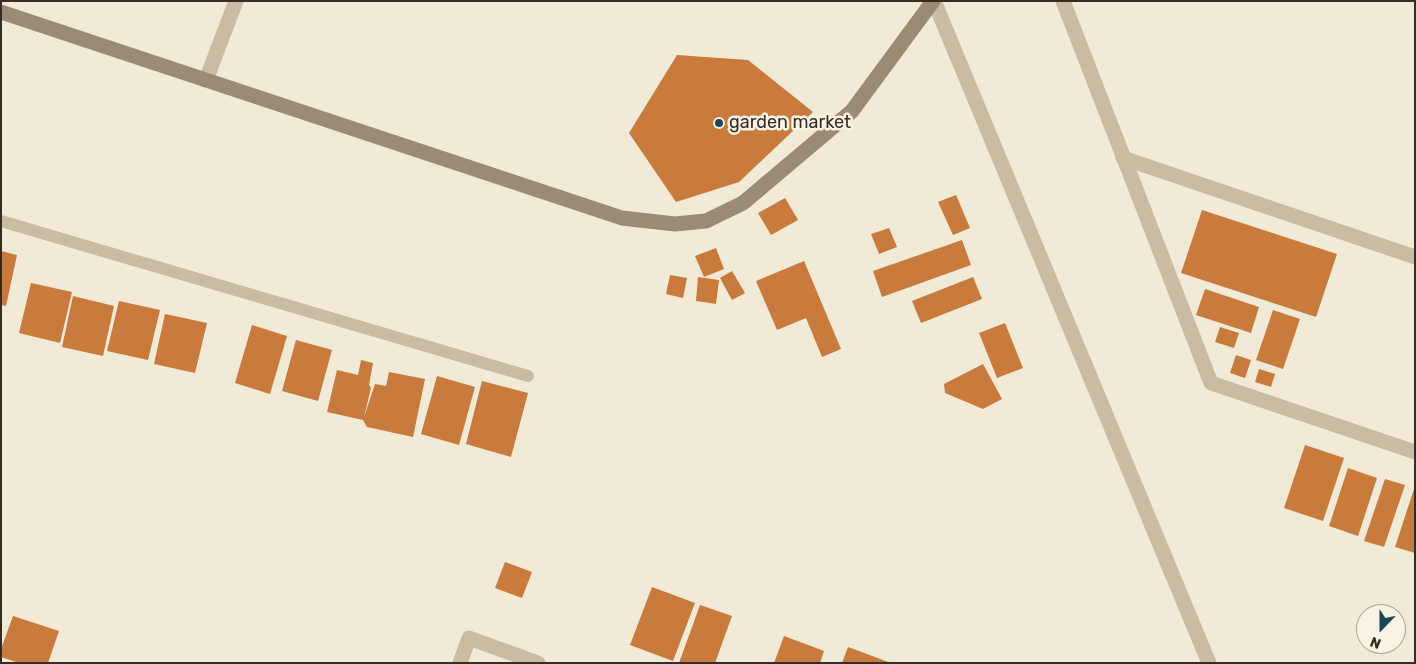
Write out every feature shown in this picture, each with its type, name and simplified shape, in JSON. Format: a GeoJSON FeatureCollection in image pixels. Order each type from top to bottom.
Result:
{"type":"FeatureCollection","features":[{"type":"Feature","properties":{"kind":"street"},"geometry":{"type":"LineString","coordinates":[[206,80],[236,1]]}},
{"type":"Feature","properties":{"kind":"street"},"geometry":{"type":"LineString","coordinates":[[1,12],[622,218],[675,224],[706,221],[743,203],[852,111],[933,1]]}},
{"type":"Feature","properties":{"kind":"street"},"geometry":{"type":"LineString","coordinates":[[933,1],[1209,663]]}},
{"type":"Feature","properties":{"kind":"street"},"geometry":{"type":"LineString","coordinates":[[1063,1],[1211,383],[1415,452]]}},
{"type":"Feature","properties":{"kind":"street"},"geometry":{"type":"LineString","coordinates":[[1123,158],[1415,258]]}},
{"type":"Feature","properties":{"kind":"street"},"geometry":{"type":"LineString","coordinates":[[460,663],[469,638],[538,663]]}},
{"type":"Feature","properties":{"kind":"lane"},"geometry":{"type":"LineString","coordinates":[[1,221],[528,376]]}},
{"type":"Feature","properties":{"kind":"building","name":"garden market"},"geometry":{"type":"Polygon","coordinates":[[[677,55],[748,60],[813,112],[739,182],[676,202],[629,133],[677,55]]]}},
{"type":"Feature","properties":{"kind":"building"},"geometry":{"type":"Polygon","coordinates":[[[956,195],[970,228],[953,235],[938,202],[956,195]]]}},
{"type":"Feature","properties":{"kind":"building"},"geometry":{"type":"Polygon","coordinates":[[[785,198],[798,220],[771,235],[758,213],[785,198]]]}},
{"type":"Feature","properties":{"kind":"building"},"geometry":{"type":"Polygon","coordinates":[[[1202,210],[1337,254],[1316,317],[1181,273],[1202,210]]]}},
{"type":"Feature","properties":{"kind":"building"},"geometry":{"type":"Polygon","coordinates":[[[889,228],[897,247],[879,254],[871,234],[889,228]]]}},
{"type":"Feature","properties":{"kind":"building"},"geometry":{"type":"Polygon","coordinates":[[[962,240],[971,265],[882,297],[873,271],[962,240]]]}},
{"type":"Feature","properties":{"kind":"building"},"geometry":{"type":"Polygon","coordinates":[[[716,248],[724,269],[704,277],[695,256],[716,248]]]}},
{"type":"Feature","properties":{"kind":"building"},"geometry":{"type":"Polygon","coordinates":[[[1,251],[17,255],[6,306],[1,305],[1,251]]]}},
{"type":"Feature","properties":{"kind":"building"},"geometry":{"type":"Polygon","coordinates":[[[804,261],[841,349],[822,357],[806,318],[777,330],[756,281],[804,261]]]}},
{"type":"Feature","properties":{"kind":"building"},"geometry":{"type":"Polygon","coordinates":[[[732,271],[745,293],[732,300],[720,278],[732,271]]]}},
{"type":"Feature","properties":{"kind":"building"},"geometry":{"type":"Polygon","coordinates":[[[670,275],[687,278],[683,298],[666,294],[670,275]]]}},
{"type":"Feature","properties":{"kind":"building"},"geometry":{"type":"Polygon","coordinates":[[[698,277],[719,280],[716,304],[696,301],[698,277]]]}},
{"type":"Feature","properties":{"kind":"building"},"geometry":{"type":"Polygon","coordinates":[[[973,277],[982,299],[921,323],[912,301],[973,277]]]}},
{"type":"Feature","properties":{"kind":"building"},"geometry":{"type":"Polygon","coordinates":[[[31,283],[72,292],[60,343],[19,333],[31,283]]]}},
{"type":"Feature","properties":{"kind":"building"},"geometry":{"type":"Polygon","coordinates":[[[1205,289],[1259,307],[1251,333],[1196,315],[1205,289]]]}},
{"type":"Feature","properties":{"kind":"building"},"geometry":{"type":"Polygon","coordinates":[[[73,296],[114,306],[103,356],[62,347],[73,296]]]}},
{"type":"Feature","properties":{"kind":"building"},"geometry":{"type":"Polygon","coordinates":[[[119,301],[160,310],[148,360],[107,351],[119,301]]]}},
{"type":"Feature","properties":{"kind":"building"},"geometry":{"type":"Polygon","coordinates":[[[1273,310],[1300,319],[1283,369],[1256,360],[1273,310]]]}},
{"type":"Feature","properties":{"kind":"building"},"geometry":{"type":"Polygon","coordinates":[[[165,314],[207,323],[195,373],[154,364],[165,314]]]}},
{"type":"Feature","properties":{"kind":"building"},"geometry":{"type":"Polygon","coordinates":[[[1005,323],[1023,368],[997,378],[979,333],[1005,323]]]}},
{"type":"Feature","properties":{"kind":"building"},"geometry":{"type":"Polygon","coordinates":[[[252,325],[287,336],[270,394],[235,383],[252,325]]]}},
{"type":"Feature","properties":{"kind":"building"},"geometry":{"type":"Polygon","coordinates":[[[1220,327],[1239,333],[1234,348],[1215,342],[1220,327]]]}},
{"type":"Feature","properties":{"kind":"building"},"geometry":{"type":"Polygon","coordinates":[[[296,340],[332,350],[318,401],[282,391],[296,340]]]}},
{"type":"Feature","properties":{"kind":"building"},"geometry":{"type":"Polygon","coordinates":[[[1236,355],[1251,360],[1245,378],[1230,373],[1236,355]]]}},
{"type":"Feature","properties":{"kind":"building"},"geometry":{"type":"Polygon","coordinates":[[[361,360],[373,363],[369,385],[371,388],[364,417],[375,384],[386,386],[389,372],[425,379],[413,437],[367,427],[363,420],[327,412],[337,370],[358,375],[361,360]]]}},
{"type":"Feature","properties":{"kind":"building"},"geometry":{"type":"Polygon","coordinates":[[[983,364],[1002,399],[983,409],[945,393],[944,384],[983,364]]]}},
{"type":"Feature","properties":{"kind":"building"},"geometry":{"type":"Polygon","coordinates":[[[1259,369],[1275,374],[1271,387],[1255,382],[1259,369]]]}},
{"type":"Feature","properties":{"kind":"building"},"geometry":{"type":"Polygon","coordinates":[[[437,376],[475,387],[459,445],[421,434],[437,376]]]}},
{"type":"Feature","properties":{"kind":"building"},"geometry":{"type":"Polygon","coordinates":[[[482,381],[528,393],[511,457],[466,444],[482,381]]]}},
{"type":"Feature","properties":{"kind":"building"},"geometry":{"type":"Polygon","coordinates":[[[1305,445],[1344,458],[1323,521],[1284,508],[1305,445]]]}},
{"type":"Feature","properties":{"kind":"building"},"geometry":{"type":"Polygon","coordinates":[[[1348,468],[1377,478],[1358,536],[1329,526],[1348,468]]]}},
{"type":"Feature","properties":{"kind":"building"},"geometry":{"type":"Polygon","coordinates":[[[1385,479],[1405,485],[1384,547],[1364,541],[1385,479]]]}},
{"type":"Feature","properties":{"kind":"building"},"geometry":{"type":"Polygon","coordinates":[[[1415,489],[1415,553],[1395,547],[1415,489]]]}},
{"type":"Feature","properties":{"kind":"building"},"geometry":{"type":"Polygon","coordinates":[[[505,562],[532,572],[522,598],[495,588],[505,562]]]}},
{"type":"Feature","properties":{"kind":"building"},"geometry":{"type":"Polygon","coordinates":[[[652,587],[695,603],[673,661],[630,645],[652,587]]]}},
{"type":"Feature","properties":{"kind":"building"},"geometry":{"type":"Polygon","coordinates":[[[700,605],[732,616],[715,663],[679,663],[700,605]]]}},
{"type":"Feature","properties":{"kind":"building"},"geometry":{"type":"Polygon","coordinates":[[[13,616],[59,631],[48,663],[19,663],[1,657],[1,649],[13,616]]]}},
{"type":"Feature","properties":{"kind":"building"},"geometry":{"type":"Polygon","coordinates":[[[784,636],[824,651],[820,663],[774,663],[784,636]]]}},
{"type":"Feature","properties":{"kind":"building"},"geometry":{"type":"Polygon","coordinates":[[[848,647],[891,663],[842,663],[848,647]]]}},
{"type":"Feature","properties":{"kind":"place","name":"garden market"},"geometry":{"type":"Point","coordinates":[719,123]}}]}
